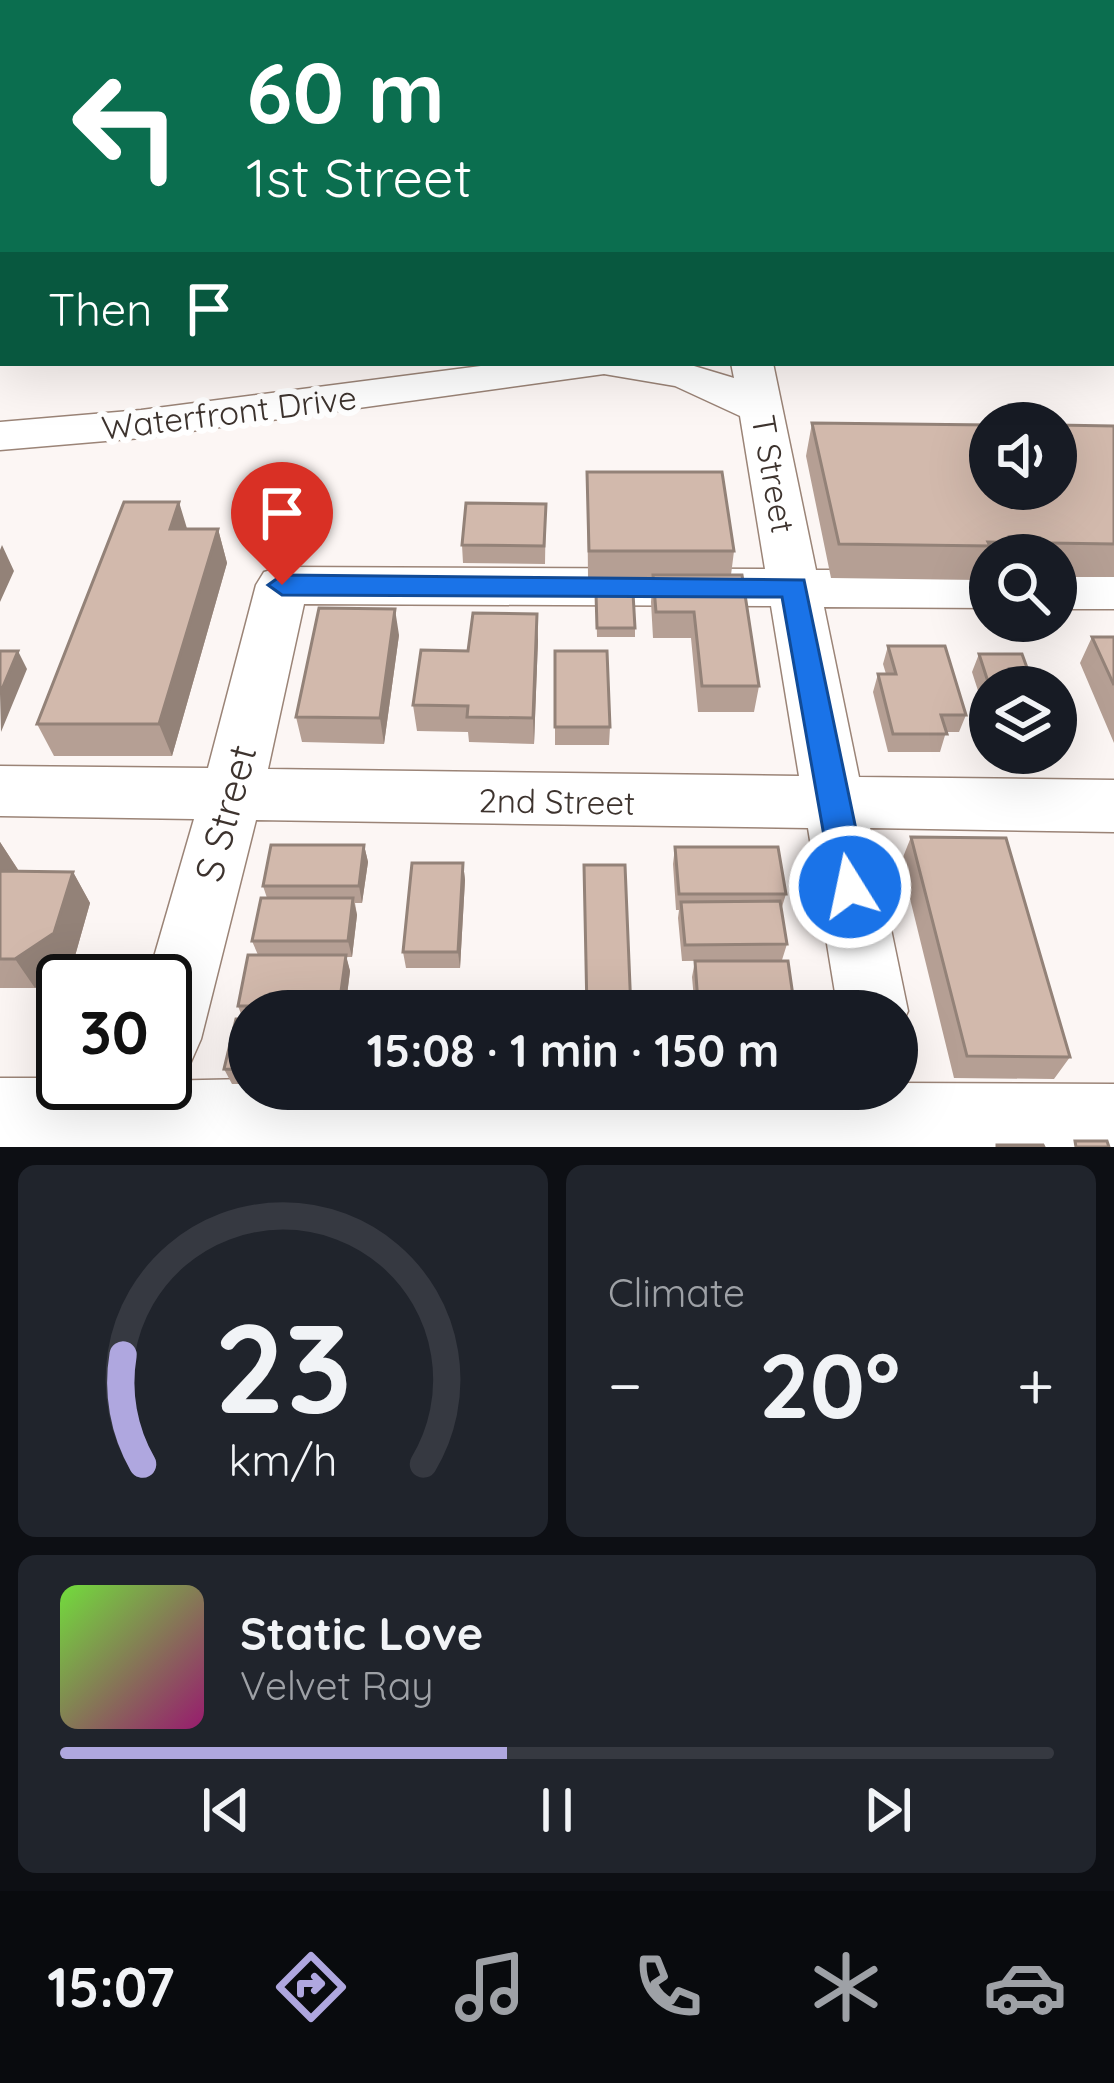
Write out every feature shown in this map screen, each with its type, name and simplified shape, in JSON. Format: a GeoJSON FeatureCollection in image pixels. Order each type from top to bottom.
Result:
{"type":"FeatureCollection","features":[{"type":"Feature","properties":{"kind":"street","name":"Waterfront Drive"},"geometry":{"type":"LineString","coordinates":[[0,436],[141,424],[581,366]]}},
{"type":"Feature","properties":{"kind":"street","name":"Waterfront Drive"},"geometry":{"type":"LineString","coordinates":[[626,366],[698,376],[727,388],[780,422]]}},
{"type":"Feature","properties":{"kind":"street","name":"T Street"},"geometry":{"type":"LineString","coordinates":[[753,366],[780,422],[794,587],[869,990]]}},
{"type":"Feature","properties":{"kind":"street","name":"S Street"},"geometry":{"type":"LineString","coordinates":[[188,954],[282,585],[794,587]]}},
{"type":"Feature","properties":{"kind":"street"},"geometry":{"type":"LineString","coordinates":[[794,587],[969,589]]}},
{"type":"Feature","properties":{"kind":"street"},"geometry":{"type":"LineString","coordinates":[[1077,590],[1114,590]]}},
{"type":"Feature","properties":{"kind":"street","name":"2nd Street"},"geometry":{"type":"LineString","coordinates":[[0,791],[231,798],[1114,806]]}},
{"type":"Feature","properties":{"kind":"street"},"geometry":{"type":"LineString","coordinates":[[0,1115],[1114,1121]]}},
{"type":"Feature","properties":{"kind":"building"},"geometry":{"type":"Polygon","coordinates":[[[812,423],[969,425],[969,510],[1077,510],[1077,425],[1114,426],[1114,544],[1077,543],[1077,534],[969,534],[969,546],[839,544],[812,423]]]}},
{"type":"Feature","properties":{"kind":"building"},"geometry":{"type":"Polygon","coordinates":[[[587,472],[722,472],[734,551],[589,551],[587,472]]]}},
{"type":"Feature","properties":{"kind":"building"},"geometry":{"type":"Polygon","coordinates":[[[124,502],[179,502],[170,529],[218,529],[159,724],[37,724],[124,502]]]}},
{"type":"Feature","properties":{"kind":"building"},"geometry":{"type":"Polygon","coordinates":[[[466,503],[546,504],[544,546],[462,545],[466,503]]]}},
{"type":"Feature","properties":{"kind":"building"},"geometry":{"type":"Polygon","coordinates":[[[653,575],[742,575],[759,686],[702,686],[694,612],[656,612],[653,575]]]}},
{"type":"Feature","properties":{"kind":"building"},"geometry":{"type":"Polygon","coordinates":[[[596,593],[633,593],[635,628],[597,628],[596,593]]]}},
{"type":"Feature","properties":{"kind":"building"},"geometry":{"type":"Polygon","coordinates":[[[319,608],[395,609],[380,718],[296,717],[319,608]]]}},
{"type":"Feature","properties":{"kind":"building"},"geometry":{"type":"Polygon","coordinates":[[[473,613],[537,614],[533,718],[467,717],[468,706],[413,705],[421,650],[468,651],[473,613]]]}},
{"type":"Feature","properties":{"kind":"building"},"geometry":{"type":"Polygon","coordinates":[[[1092,637],[1114,637],[1114,685],[1092,637]]]}},
{"type":"Feature","properties":{"kind":"building"},"geometry":{"type":"Polygon","coordinates":[[[888,646],[945,646],[966,715],[941,715],[947,734],[893,734],[878,674],[896,674],[888,646]]]}},
{"type":"Feature","properties":{"kind":"building"},"geometry":{"type":"Polygon","coordinates":[[[0,651],[18,651],[0,694],[0,651]]]}},
{"type":"Feature","properties":{"kind":"building"},"geometry":{"type":"Polygon","coordinates":[[[555,651],[607,651],[610,727],[555,727],[555,651]]]}},
{"type":"Feature","properties":{"kind":"building"},"geometry":{"type":"Polygon","coordinates":[[[979,654],[1022,654],[1026,666],[983,666],[979,654]]]}},
{"type":"Feature","properties":{"kind":"building"},"geometry":{"type":"Polygon","coordinates":[[[911,837],[1006,838],[1070,1057],[967,1056],[911,837]]]}},
{"type":"Feature","properties":{"kind":"building"},"geometry":{"type":"Polygon","coordinates":[[[271,845],[364,845],[359,886],[263,886],[271,845]]]}},
{"type":"Feature","properties":{"kind":"building"},"geometry":{"type":"Polygon","coordinates":[[[675,847],[778,847],[786,894],[679,894],[675,847]]]}},
{"type":"Feature","properties":{"kind":"building"},"geometry":{"type":"Polygon","coordinates":[[[412,863],[463,863],[458,952],[403,952],[412,863]]]}},
{"type":"Feature","properties":{"kind":"building"},"geometry":{"type":"Polygon","coordinates":[[[584,865],[625,865],[630,990],[587,990],[584,865]]]}},
{"type":"Feature","properties":{"kind":"building"},"geometry":{"type":"Polygon","coordinates":[[[0,871],[73,872],[54,933],[15,959],[0,959],[0,871]]]}},
{"type":"Feature","properties":{"kind":"building"},"geometry":{"type":"Polygon","coordinates":[[[261,898],[353,898],[348,941],[252,941],[261,898]]]}},
{"type":"Feature","properties":{"kind":"building"},"geometry":{"type":"Polygon","coordinates":[[[780,901],[787,944],[685,945],[681,902],[780,901]]]}},
{"type":"Feature","properties":{"kind":"building"},"geometry":{"type":"Polygon","coordinates":[[[248,955],[346,955],[341,990],[241,990],[248,955]]]}},
{"type":"Feature","properties":{"kind":"building"},"geometry":{"type":"Polygon","coordinates":[[[695,961],[788,961],[792,990],[697,990],[695,961]]]}},
{"type":"Feature","properties":{"kind":"building"},"geometry":{"type":"Polygon","coordinates":[[[1075,1141],[1107,1141],[1109,1147],[1076,1147],[1075,1141]]]}},
{"type":"Feature","properties":{"kind":"building"},"geometry":{"type":"Polygon","coordinates":[[[1043,1145],[1044,1147],[997,1147],[1043,1145]]]}},
{"type":"Feature","properties":{"kind":"route"},"geometry":{"type":"LineString","coordinates":[[282,585],[794,587],[850,887]]}}]}
